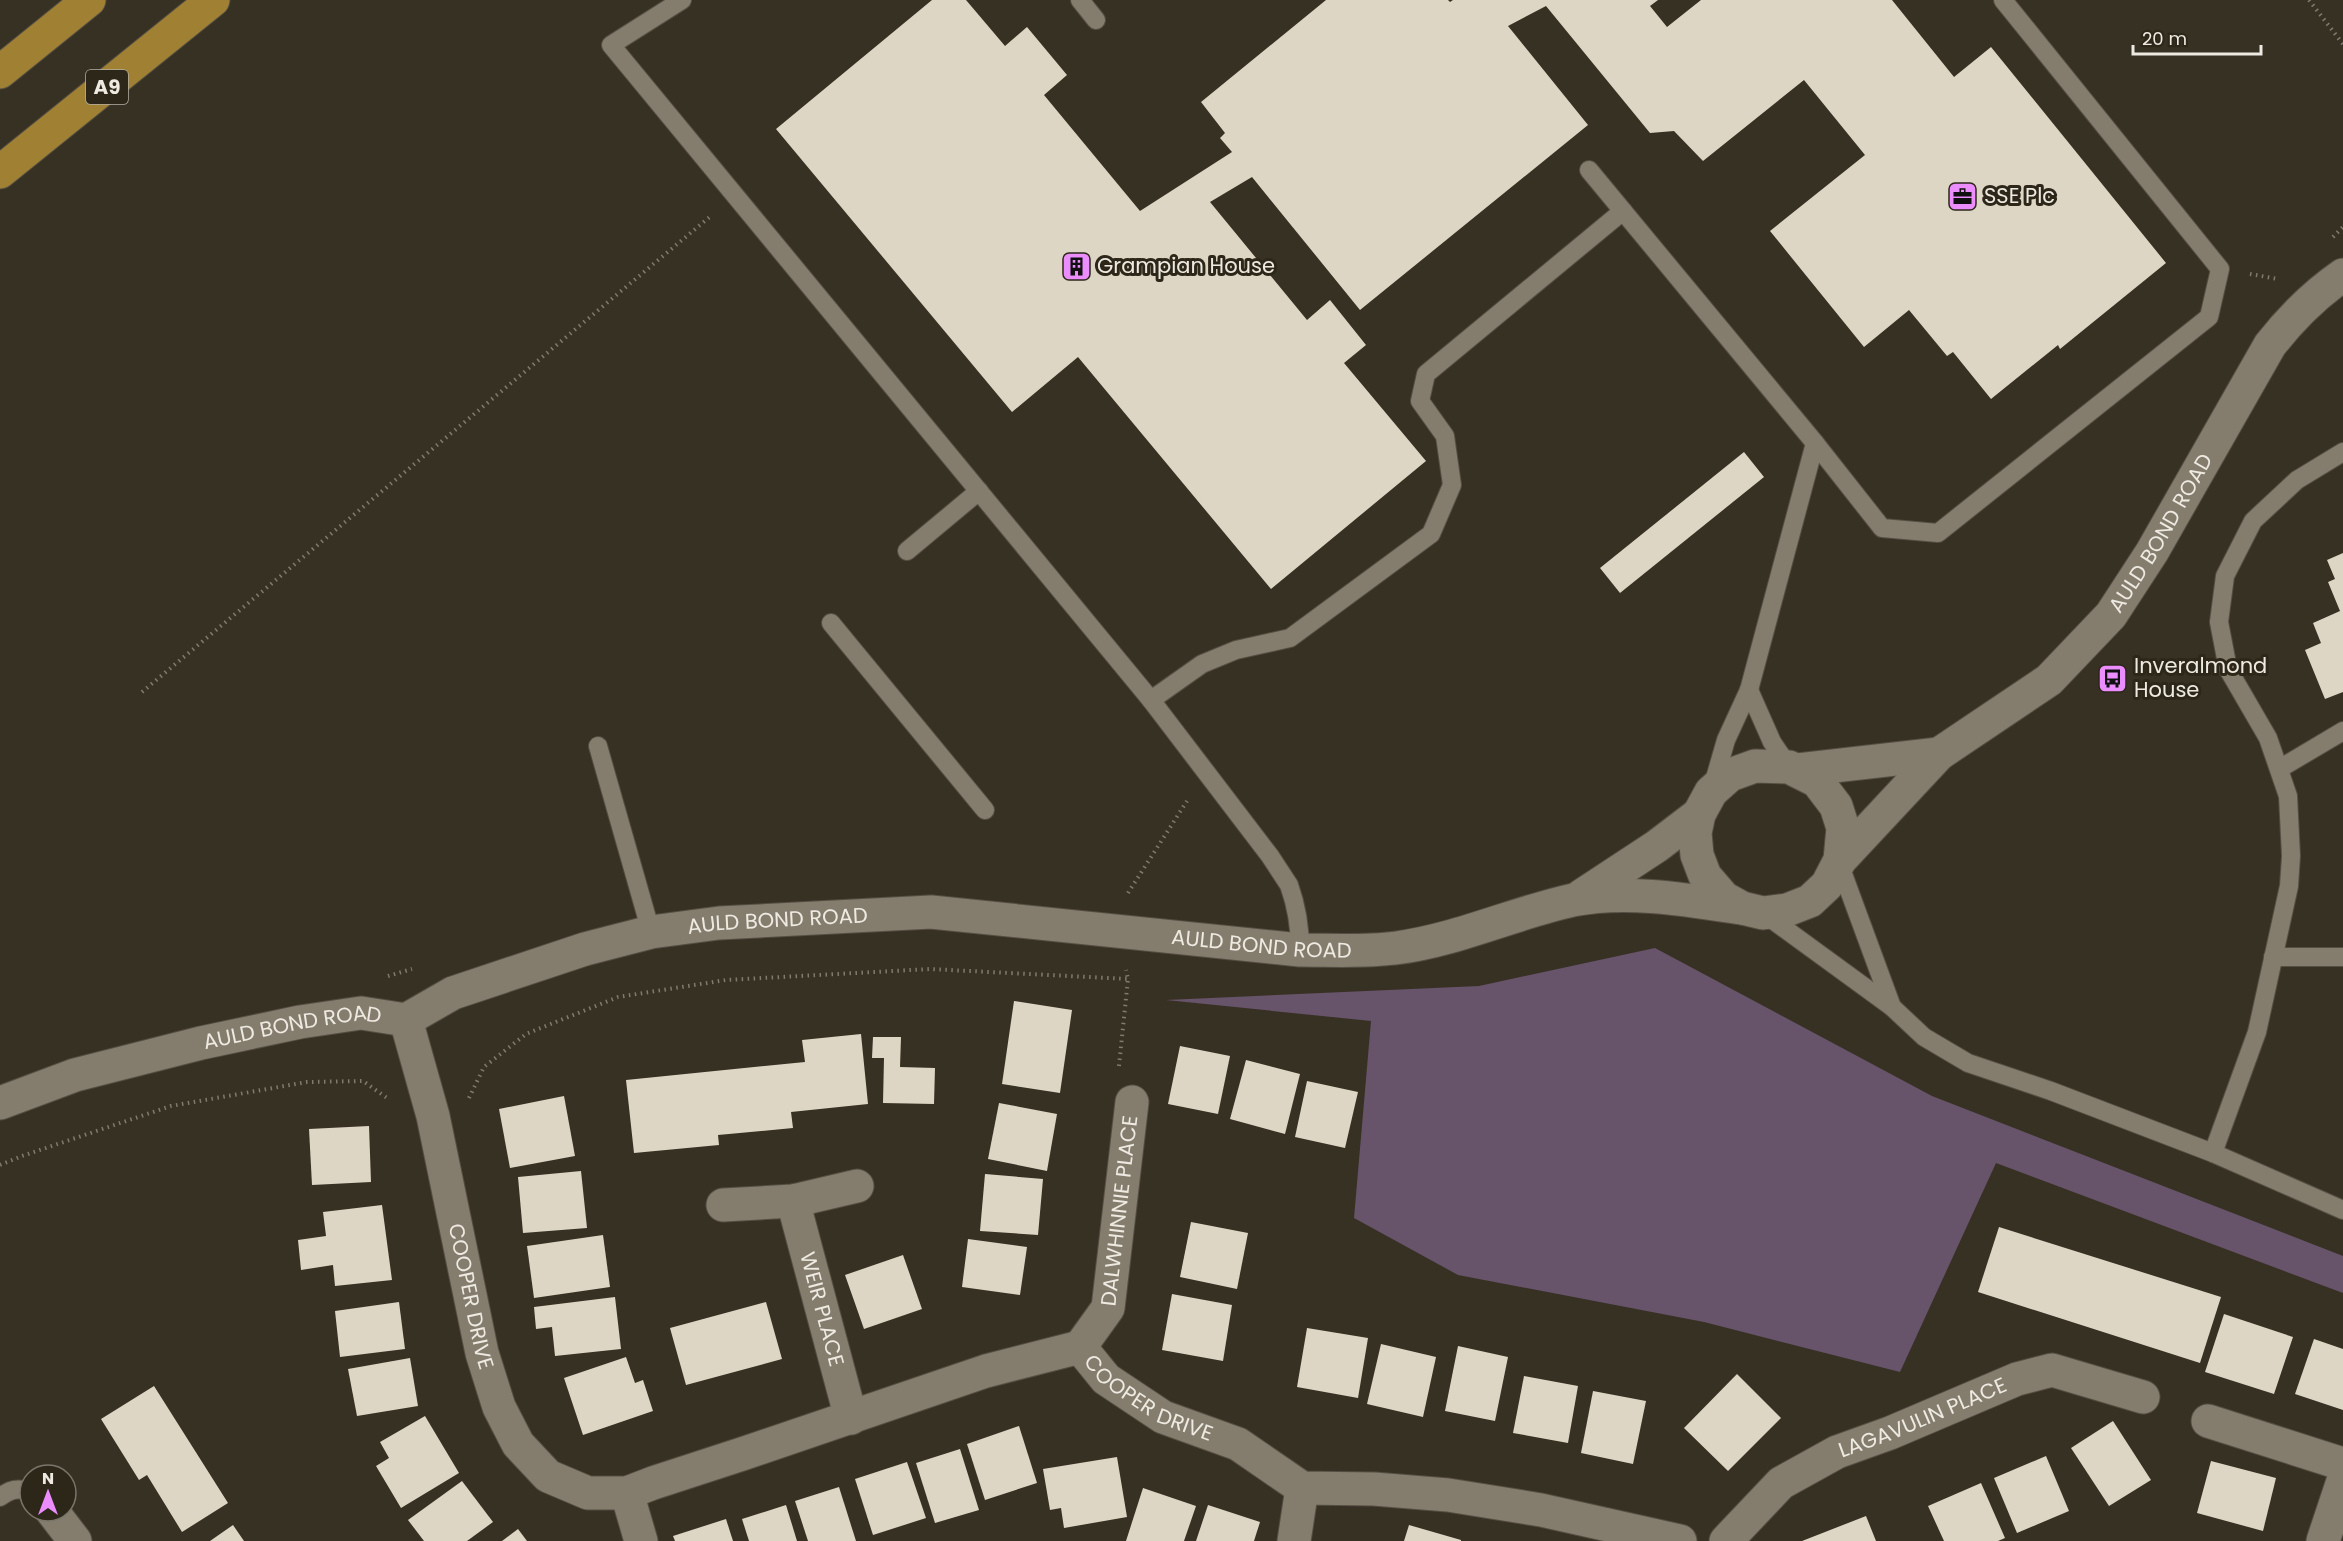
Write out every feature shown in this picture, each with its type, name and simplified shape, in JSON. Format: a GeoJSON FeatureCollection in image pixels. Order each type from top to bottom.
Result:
{"type":"FeatureCollection","features":[{"type":"Feature","properties":{"kind":"highway"},"geometry":{"type":"LineString","coordinates":[[0,72],[89,0]]}},
{"type":"Feature","properties":{"kind":"highway","name":"A9"},"geometry":{"type":"LineString","coordinates":[[0,172],[213,0]]}},
{"type":"Feature","properties":{"kind":"street","name":"AULD BOND ROAD"},"geometry":{"type":"LineString","coordinates":[[0,1103],[75,1075],[201,1043],[300,1022],[361,1013],[406,1020],[453,993],[585,949],[651,932],[719,923],[931,912],[1300,950],[1353,950],[1397,948],[1462,933],[1575,900],[1631,896],[1752,910],[1787,910],[1810,901],[1827,885],[1840,862],[1939,754],[2049,680],[2111,615],[2152,552],[2270,345],[2291,319],[2316,294],[2343,275]]}},
{"type":"Feature","properties":{"kind":"street","name":"AULD BOND ROAD"},"geometry":{"type":"LineString","coordinates":[[1575,900],[1648,853],[1705,803],[1730,775],[1755,766],[1793,768],[1939,754]]}},
{"type":"Feature","properties":{"kind":"street","name":"AULD BOND ROAD"},"geometry":{"type":"LineString","coordinates":[[1793,768],[1817,782],[1836,806],[1843,828],[1840,862]]}},
{"type":"Feature","properties":{"kind":"street"},"geometry":{"type":"LineString","coordinates":[[1705,803],[1695,834],[1696,855],[1705,876],[1724,898],[1752,910]]}},
{"type":"Feature","properties":{"kind":"street","name":"COOPER DRIVE"},"geometry":{"type":"LineString","coordinates":[[406,1020],[433,1116],[482,1353],[499,1407],[518,1444],[548,1476],[588,1493],[627,1493],[986,1371],[1080,1347],[1106,1379],[1163,1417],[1238,1443],[1302,1488]]}},
{"type":"Feature","properties":{"kind":"street","name":"DALWHINNIE PLACE"},"geometry":{"type":"LineString","coordinates":[[1080,1347],[1108,1308],[1132,1102]]}},
{"type":"Feature","properties":{"kind":"street"},"geometry":{"type":"LineString","coordinates":[[723,1206],[793,1201],[857,1186]]}},
{"type":"Feature","properties":{"kind":"street","name":"WEIR PLACE"},"geometry":{"type":"LineString","coordinates":[[793,1201],[851,1418]]}},
{"type":"Feature","properties":{"kind":"street","name":"LAGAVULIN PLACE"},"geometry":{"type":"LineString","coordinates":[[1726,1541],[1781,1483],[1837,1452],[1890,1433],[2017,1379],[2052,1370],[2143,1397]]}},
{"type":"Feature","properties":{"kind":"street"},"geometry":{"type":"LineString","coordinates":[[2208,1421],[2343,1464]]}},
{"type":"Feature","properties":{"kind":"street"},"geometry":{"type":"LineString","coordinates":[[2323,1541],[2343,1482]]}},
{"type":"Feature","properties":{"kind":"street"},"geometry":{"type":"LineString","coordinates":[[1294,1541],[1302,1488],[1374,1489],[1448,1495],[1541,1510],[1680,1541]]}},
{"type":"Feature","properties":{"kind":"street"},"geometry":{"type":"LineString","coordinates":[[627,1493],[641,1541]]}},
{"type":"Feature","properties":{"kind":"street"},"geometry":{"type":"LineString","coordinates":[[61,1523],[75,1541]]}},
{"type":"Feature","properties":{"kind":"lane"},"geometry":{"type":"LineString","coordinates":[[682,0],[611,45],[1151,700],[1213,780],[1289,885],[1296,903],[1300,926],[1300,950]]}},
{"type":"Feature","properties":{"kind":"lane"},"geometry":{"type":"LineString","coordinates":[[1080,0],[1096,20]]}},
{"type":"Feature","properties":{"kind":"lane"},"geometry":{"type":"LineString","coordinates":[[1589,170],[1815,443],[1882,528],[1938,533],[2209,317],[2220,269],[2003,0]]}},
{"type":"Feature","properties":{"kind":"lane"},"geometry":{"type":"LineString","coordinates":[[1151,700],[1202,664],[1236,650],[1290,638],[1431,534],[1452,485],[1444,436],[1420,401],[1426,374],[1623,211]]}},
{"type":"Feature","properties":{"kind":"lane"},"geometry":{"type":"LineString","coordinates":[[1705,803],[1726,740],[1749,690],[1815,443]]}},
{"type":"Feature","properties":{"kind":"lane"},"geometry":{"type":"LineString","coordinates":[[2213,1153],[2257,1032],[2289,886],[2291,856],[2288,796],[2279,769],[2268,738],[2228,669],[2219,622],[2225,576],[2253,521],[2297,480],[2343,452]]}},
{"type":"Feature","properties":{"kind":"lane"},"geometry":{"type":"LineString","coordinates":[[907,551],[979,491]]}},
{"type":"Feature","properties":{"kind":"lane"},"geometry":{"type":"LineString","coordinates":[[831,622],[985,810]]}},
{"type":"Feature","properties":{"kind":"lane"},"geometry":{"type":"LineString","coordinates":[[1749,690],[1772,742],[1793,768]]}},
{"type":"Feature","properties":{"kind":"lane"},"geometry":{"type":"LineString","coordinates":[[2279,769],[2343,731]]}},
{"type":"Feature","properties":{"kind":"lane"},"geometry":{"type":"LineString","coordinates":[[598,746],[651,932]]}},
{"type":"Feature","properties":{"kind":"lane"},"geometry":{"type":"LineString","coordinates":[[1840,862],[1892,1007]]}},
{"type":"Feature","properties":{"kind":"lane"},"geometry":{"type":"LineString","coordinates":[[1752,910],[1892,1007],[1924,1037],[1968,1063],[2051,1091],[2213,1153],[2343,1210]]}},
{"type":"Feature","properties":{"kind":"lane"},"geometry":{"type":"LineString","coordinates":[[2273,957],[2343,957]]}},
{"type":"Feature","properties":{"kind":"lane"},"geometry":{"type":"LineString","coordinates":[[0,1497],[18,1488]]}},
{"type":"Feature","properties":{"kind":"path"},"geometry":{"type":"LineString","coordinates":[[2309,0],[2343,44]]}},
{"type":"Feature","properties":{"kind":"path"},"geometry":{"type":"LineString","coordinates":[[142,692],[735,195]]}},
{"type":"Feature","properties":{"kind":"path"},"geometry":{"type":"LineString","coordinates":[[2329,241],[2343,227]]}},
{"type":"Feature","properties":{"kind":"path"},"geometry":{"type":"LineString","coordinates":[[2220,269],[2280,280]]}},
{"type":"Feature","properties":{"kind":"path"},"geometry":{"type":"LineString","coordinates":[[1132,1102],[1116,1087],[1128,979],[1119,931],[1119,910],[1121,903],[1188,800],[1213,780]]}},
{"type":"Feature","properties":{"kind":"path"},"geometry":{"type":"LineString","coordinates":[[0,1165],[171,1106],[307,1082],[363,1081],[406,1112],[433,1116],[465,1108],[484,1067],[526,1034],[618,997],[726,980],[930,969],[1128,979]]}},
{"type":"Feature","properties":{"kind":"shaded area"},"geometry":{"type":"Polygon","coordinates":[[[1655,948],[1932,1096],[2343,1256],[2343,1293],[1996,1163],[1900,1372],[1704,1322],[1458,1275],[1354,1218],[1371,1021],[1166,1000],[1479,986],[1655,948]]]}},
{"type":"Feature","properties":{"kind":"building"},"geometry":{"type":"Polygon","coordinates":[[[932,0],[966,0],[1005,46],[1027,27],[1067,75],[1044,95],[1140,211],[1232,152],[1220,138],[1225,133],[1201,102],[1326,0],[1448,0],[1450,2],[1453,0],[1658,0],[1650,6],[1667,27],[1701,0],[1892,0],[1954,77],[1991,47],[2166,263],[2060,349],[2058,345],[1991,399],[1953,352],[1947,356],[1909,310],[1864,347],[1770,231],[1865,155],[1804,80],[1703,161],[1674,131],[1650,133],[1546,6],[1508,26],[1588,125],[1360,310],[1252,177],[1210,202],[1307,320],[1330,300],[1366,345],[1344,363],[1426,461],[1271,589],[1078,357],[1012,412],[776,129],[932,0]]]}},
{"type":"Feature","properties":{"kind":"building"},"geometry":{"type":"Polygon","coordinates":[[[1744,452],[1764,477],[1620,593],[1600,568],[1744,452]]]}},
{"type":"Feature","properties":{"kind":"building"},"geometry":{"type":"Polygon","coordinates":[[[2343,553],[2343,692],[2325,699],[2305,650],[2321,643],[2313,623],[2340,611],[2328,582],[2335,579],[2327,560],[2343,553]]]}},
{"type":"Feature","properties":{"kind":"building"},"geometry":{"type":"Polygon","coordinates":[[[1014,1001],[1072,1010],[1060,1093],[1002,1084],[1014,1001]]]}},
{"type":"Feature","properties":{"kind":"building"},"geometry":{"type":"Polygon","coordinates":[[[861,1034],[868,1104],[791,1112],[793,1128],[718,1135],[719,1145],[634,1153],[626,1080],[805,1062],[802,1040],[861,1034]]]}},
{"type":"Feature","properties":{"kind":"building"},"geometry":{"type":"Polygon","coordinates":[[[873,1037],[901,1037],[900,1067],[935,1068],[934,1104],[883,1103],[884,1058],[872,1058],[873,1037]]]}},
{"type":"Feature","properties":{"kind":"building"},"geometry":{"type":"Polygon","coordinates":[[[1180,1046],[1230,1056],[1218,1114],[1168,1104],[1180,1046]]]}},
{"type":"Feature","properties":{"kind":"building"},"geometry":{"type":"Polygon","coordinates":[[[1246,1060],[1300,1074],[1285,1134],[1230,1119],[1246,1060]]]}},
{"type":"Feature","properties":{"kind":"building"},"geometry":{"type":"Polygon","coordinates":[[[1307,1081],[1358,1092],[1345,1148],[1295,1137],[1307,1081]]]}},
{"type":"Feature","properties":{"kind":"building"},"geometry":{"type":"Polygon","coordinates":[[[564,1096],[575,1156],[510,1168],[499,1109],[564,1096]]]}},
{"type":"Feature","properties":{"kind":"building"},"geometry":{"type":"Polygon","coordinates":[[[999,1103],[1057,1114],[1047,1171],[988,1159],[999,1103]]]}},
{"type":"Feature","properties":{"kind":"building"},"geometry":{"type":"Polygon","coordinates":[[[369,1126],[371,1182],[312,1185],[309,1129],[369,1126]]]}},
{"type":"Feature","properties":{"kind":"building"},"geometry":{"type":"Polygon","coordinates":[[[581,1171],[587,1228],[523,1233],[518,1177],[581,1171]]]}},
{"type":"Feature","properties":{"kind":"building"},"geometry":{"type":"Polygon","coordinates":[[[985,1174],[1043,1179],[1038,1235],[980,1231],[985,1174]]]}},
{"type":"Feature","properties":{"kind":"building"},"geometry":{"type":"Polygon","coordinates":[[[382,1205],[392,1280],[335,1286],[333,1265],[301,1270],[298,1240],[326,1236],[323,1212],[382,1205]]]}},
{"type":"Feature","properties":{"kind":"building"},"geometry":{"type":"Polygon","coordinates":[[[1191,1222],[1248,1233],[1237,1289],[1180,1277],[1191,1222]]]}},
{"type":"Feature","properties":{"kind":"building"},"geometry":{"type":"Polygon","coordinates":[[[1999,1227],[2221,1297],[2200,1363],[1978,1292],[1999,1227]]]}},
{"type":"Feature","properties":{"kind":"building"},"geometry":{"type":"Polygon","coordinates":[[[603,1235],[610,1287],[534,1298],[527,1246],[603,1235]]]}},
{"type":"Feature","properties":{"kind":"building"},"geometry":{"type":"Polygon","coordinates":[[[968,1239],[1027,1247],[1020,1295],[962,1287],[968,1239]]]}},
{"type":"Feature","properties":{"kind":"building"},"geometry":{"type":"Polygon","coordinates":[[[903,1255],[922,1309],[864,1329],[845,1275],[903,1255]]]}},
{"type":"Feature","properties":{"kind":"building"},"geometry":{"type":"Polygon","coordinates":[[[1172,1294],[1232,1305],[1223,1361],[1162,1350],[1172,1294]]]}},
{"type":"Feature","properties":{"kind":"building"},"geometry":{"type":"Polygon","coordinates":[[[615,1297],[621,1349],[555,1356],[552,1327],[536,1329],[534,1307],[615,1297]]]}},
{"type":"Feature","properties":{"kind":"building"},"geometry":{"type":"Polygon","coordinates":[[[399,1302],[405,1349],[340,1357],[335,1311],[399,1302]]]}},
{"type":"Feature","properties":{"kind":"building"},"geometry":{"type":"Polygon","coordinates":[[[766,1302],[782,1359],[686,1385],[670,1328],[766,1302]]]}},
{"type":"Feature","properties":{"kind":"building"},"geometry":{"type":"Polygon","coordinates":[[[2224,1314],[2293,1337],[2274,1394],[2205,1372],[2224,1314]]]}},
{"type":"Feature","properties":{"kind":"building"},"geometry":{"type":"Polygon","coordinates":[[[1307,1328],[1368,1338],[1358,1398],[1297,1387],[1307,1328]]]}},
{"type":"Feature","properties":{"kind":"building"},"geometry":{"type":"Polygon","coordinates":[[[2314,1339],[2343,1349],[2343,1410],[2295,1394],[2314,1339]]]}},
{"type":"Feature","properties":{"kind":"building"},"geometry":{"type":"Polygon","coordinates":[[[1381,1344],[1436,1357],[1423,1417],[1367,1404],[1381,1344]]]}},
{"type":"Feature","properties":{"kind":"building"},"geometry":{"type":"Polygon","coordinates":[[[1458,1346],[1508,1357],[1495,1421],[1445,1411],[1458,1346]]]}},
{"type":"Feature","properties":{"kind":"building"},"geometry":{"type":"Polygon","coordinates":[[[626,1357],[635,1383],[643,1380],[653,1411],[583,1435],[564,1378],[626,1357]]]}},
{"type":"Feature","properties":{"kind":"building"},"geometry":{"type":"Polygon","coordinates":[[[410,1358],[418,1406],[357,1416],[348,1369],[410,1358]]]}},
{"type":"Feature","properties":{"kind":"building"},"geometry":{"type":"Polygon","coordinates":[[[1737,1374],[1781,1418],[1728,1471],[1684,1428],[1737,1374]]]}},
{"type":"Feature","properties":{"kind":"building"},"geometry":{"type":"Polygon","coordinates":[[[1524,1376],[1578,1386],[1568,1443],[1513,1433],[1524,1376]]]}},
{"type":"Feature","properties":{"kind":"building"},"geometry":{"type":"Polygon","coordinates":[[[154,1386],[228,1503],[182,1532],[147,1475],[139,1480],[101,1419],[154,1386]]]}},
{"type":"Feature","properties":{"kind":"building"},"geometry":{"type":"Polygon","coordinates":[[[1593,1391],[1646,1401],[1633,1464],[1581,1453],[1593,1391]]]}},
{"type":"Feature","properties":{"kind":"building"},"geometry":{"type":"Polygon","coordinates":[[[425,1416],[459,1473],[401,1508],[376,1466],[389,1458],[380,1442],[425,1416]]]}},
{"type":"Feature","properties":{"kind":"building"},"geometry":{"type":"Polygon","coordinates":[[[2113,1421],[2151,1480],[2109,1506],[2071,1448],[2113,1421]]]}},
{"type":"Feature","properties":{"kind":"building"},"geometry":{"type":"Polygon","coordinates":[[[1019,1426],[1037,1483],[985,1500],[967,1444],[1019,1426]]]}},
{"type":"Feature","properties":{"kind":"building"},"geometry":{"type":"Polygon","coordinates":[[[960,1449],[979,1510],[935,1523],[916,1463],[960,1449]]]}},
{"type":"Feature","properties":{"kind":"building"},"geometry":{"type":"Polygon","coordinates":[[[2046,1456],[2069,1511],[2017,1533],[1994,1478],[2046,1456]]]}},
{"type":"Feature","properties":{"kind":"building"},"geometry":{"type":"Polygon","coordinates":[[[1117,1457],[1127,1517],[1064,1528],[1061,1508],[1050,1510],[1043,1469],[1117,1457]]]}},
{"type":"Feature","properties":{"kind":"building"},"geometry":{"type":"Polygon","coordinates":[[[2211,1461],[2276,1478],[2263,1531],[2197,1513],[2211,1461]]]}},
{"type":"Feature","properties":{"kind":"building"},"geometry":{"type":"Polygon","coordinates":[[[907,1462],[926,1518],[873,1535],[855,1479],[907,1462]]]}},
{"type":"Feature","properties":{"kind":"building"},"geometry":{"type":"Polygon","coordinates":[[[462,1481],[493,1522],[467,1541],[424,1541],[408,1520],[462,1481]]]}},
{"type":"Feature","properties":{"kind":"building"},"geometry":{"type":"Polygon","coordinates":[[[1981,1483],[2005,1538],[1998,1541],[1944,1541],[1928,1506],[1981,1483]]]}},
{"type":"Feature","properties":{"kind":"building"},"geometry":{"type":"Polygon","coordinates":[[[839,1487],[856,1541],[808,1541],[795,1501],[839,1487]]]}},
{"type":"Feature","properties":{"kind":"building"},"geometry":{"type":"Polygon","coordinates":[[[1143,1488],[1196,1506],[1184,1541],[1126,1541],[1143,1488]]]}},
{"type":"Feature","properties":{"kind":"building"},"geometry":{"type":"Polygon","coordinates":[[[786,1505],[797,1541],[749,1541],[742,1519],[786,1505]]]}},
{"type":"Feature","properties":{"kind":"building"},"geometry":{"type":"Polygon","coordinates":[[[1208,1505],[1260,1522],[1254,1541],[1196,1541],[1208,1505]]]}},
{"type":"Feature","properties":{"kind":"building"},"geometry":{"type":"Polygon","coordinates":[[[1866,1516],[1876,1541],[1802,1541],[1866,1516]]]}},
{"type":"Feature","properties":{"kind":"building"},"geometry":{"type":"Polygon","coordinates":[[[726,1519],[733,1541],[675,1541],[673,1536],[726,1519]]]}},
{"type":"Feature","properties":{"kind":"building"},"geometry":{"type":"Polygon","coordinates":[[[233,1525],[244,1541],[210,1541],[233,1525]]]}},
{"type":"Feature","properties":{"kind":"building"},"geometry":{"type":"Polygon","coordinates":[[[1409,1525],[1461,1540],[1461,1541],[1404,1541],[1409,1525]]]}},
{"type":"Feature","properties":{"kind":"building"},"geometry":{"type":"Polygon","coordinates":[[[518,1529],[527,1541],[502,1541],[518,1529]]]}},
{"type":"Feature","properties":{"kind":"place","name":"SSE Plc"},"geometry":{"type":"Point","coordinates":[1963,196]}},
{"type":"Feature","properties":{"kind":"place","name":"Grampian House"},"geometry":{"type":"Point","coordinates":[1076,266]}},
{"type":"Feature","properties":{"kind":"place","name":"Inveralmond House"},"geometry":{"type":"Point","coordinates":[2113,678]}}]}
